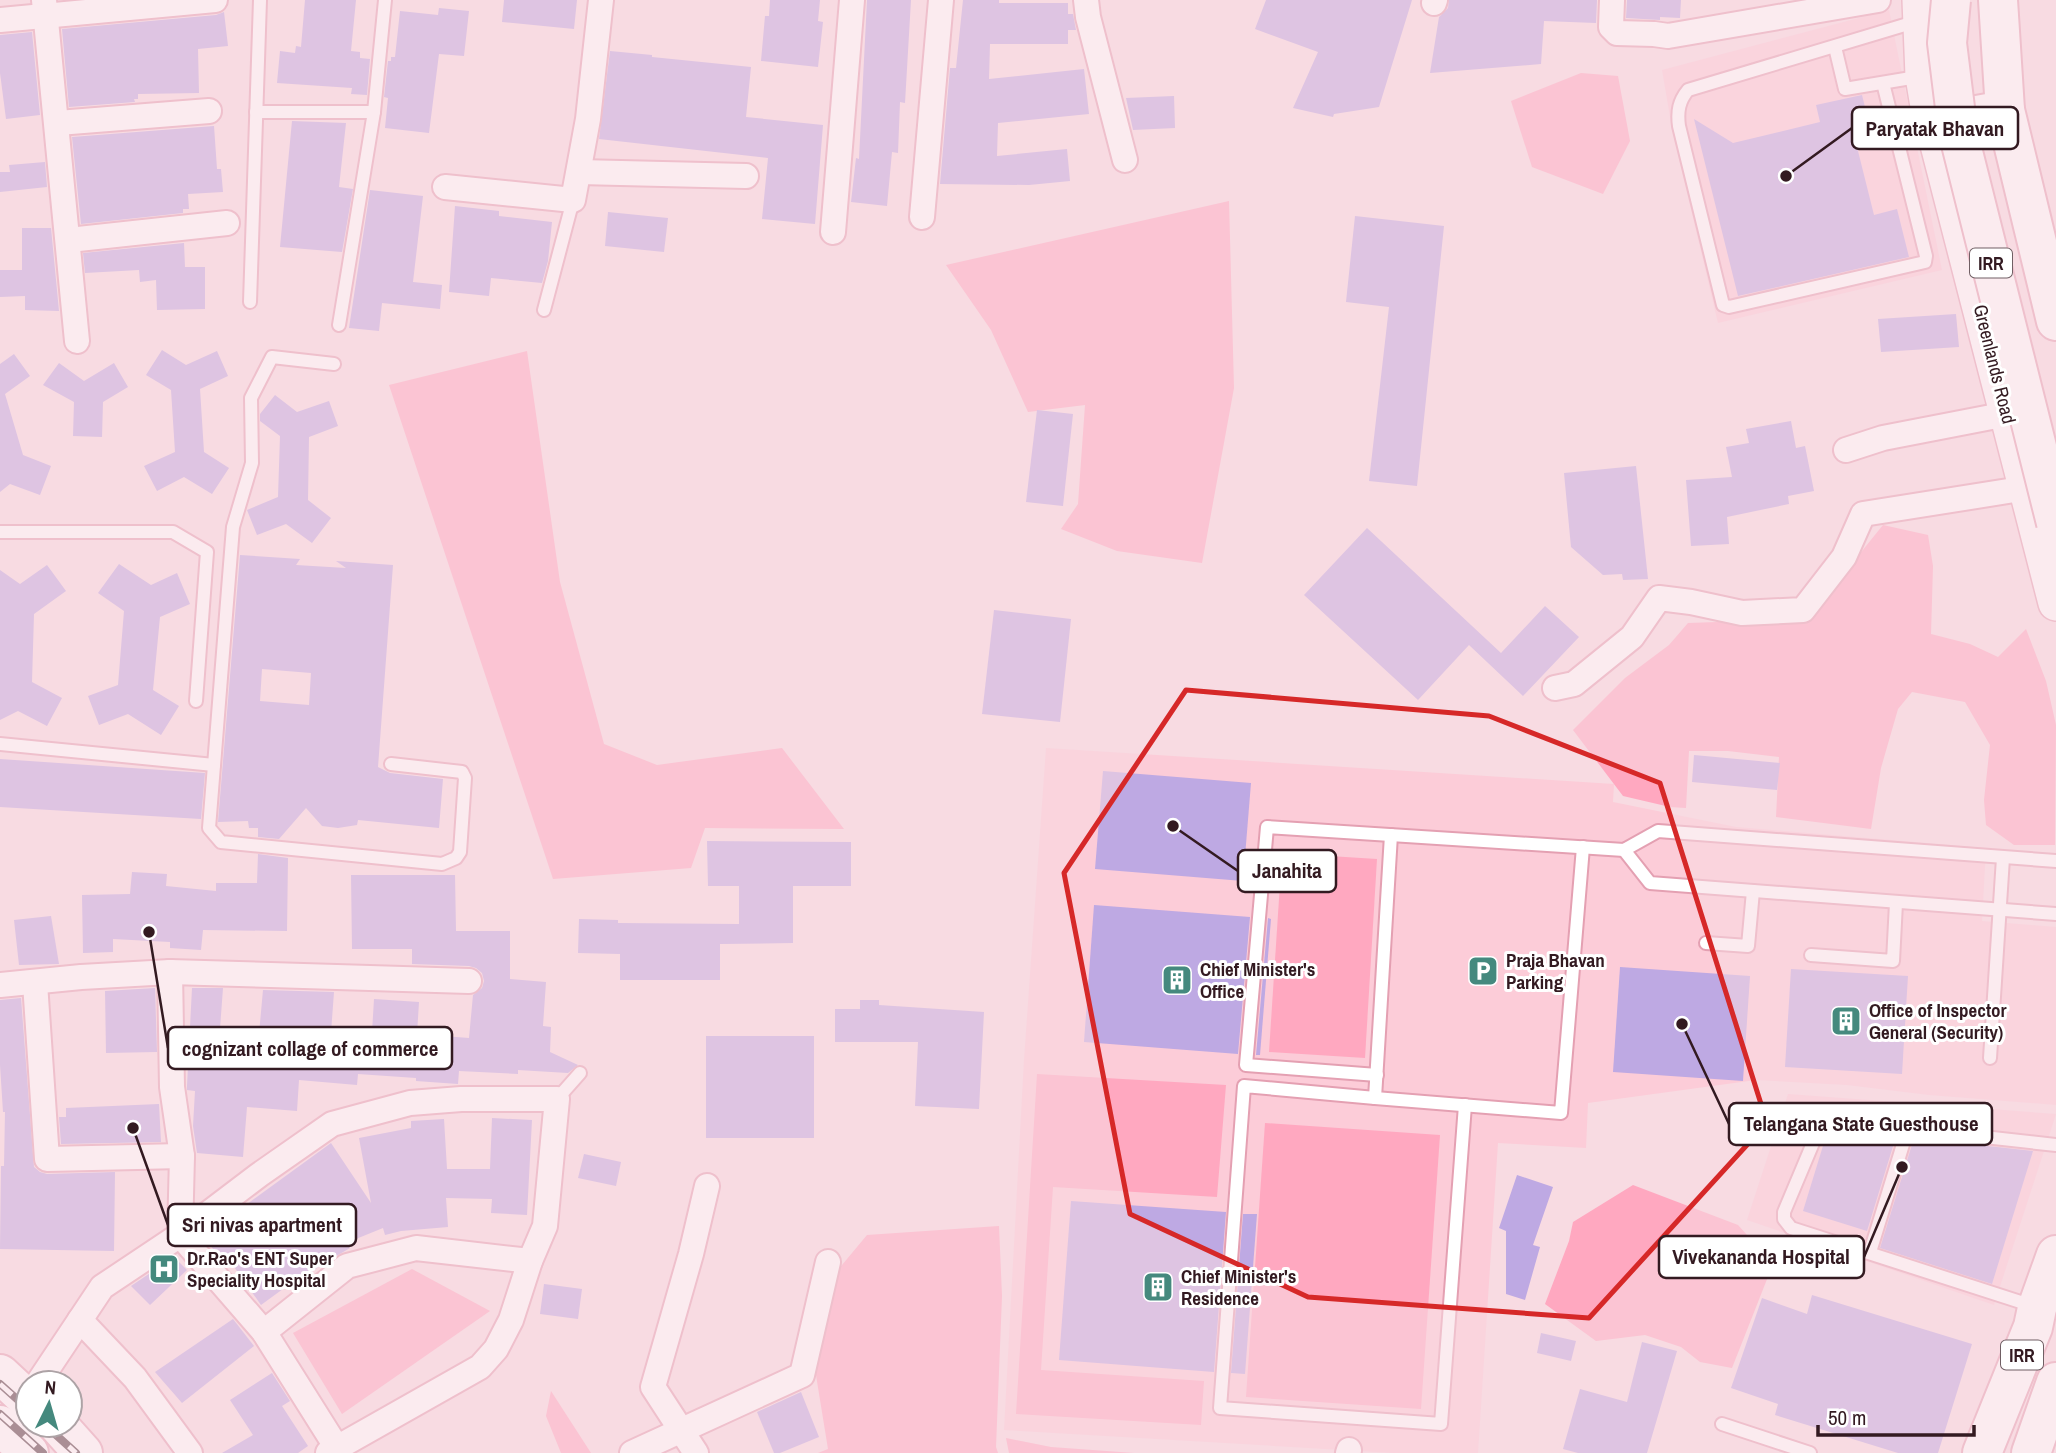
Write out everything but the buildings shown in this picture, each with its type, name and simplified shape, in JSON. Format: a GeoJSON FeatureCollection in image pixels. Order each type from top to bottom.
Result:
{"type":"FeatureCollection","features":[{"type":"Feature","properties":{"kind":"main road","name":"IRR"},"geometry":{"type":"LineString","coordinates":[[1998,0],[2005,110],[2056,321]]}},
{"type":"Feature","properties":{"kind":"main road","name":"IRR"},"geometry":{"type":"LineString","coordinates":[[1931,7],[1947,43],[1958,132],[2056,523]]}},
{"type":"Feature","properties":{"kind":"main road"},"geometry":{"type":"LineString","coordinates":[[1932,123],[2005,110]]}},
{"type":"Feature","properties":{"kind":"main road","name":"IRR"},"geometry":{"type":"LineString","coordinates":[[1982,1453],[2034,1327],[2037,1308],[2056,1255]]}},
{"type":"Feature","properties":{"kind":"main road","name":"IRR"},"geometry":{"type":"LineString","coordinates":[[2031,1453],[2056,1382]]}},
{"type":"Feature","properties":{"kind":"main road"},"geometry":{"type":"LineString","coordinates":[[70,1439],[83,1453]]}},
{"type":"Feature","properties":{"kind":"street"},"geometry":{"type":"LineString","coordinates":[[0,20],[45,7],[215,0]]}},
{"type":"Feature","properties":{"kind":"street"},"geometry":{"type":"LineString","coordinates":[[445,187],[573,200],[588,119],[601,0]]}},
{"type":"Feature","properties":{"kind":"street"},"geometry":{"type":"LineString","coordinates":[[833,232],[852,0]]}},
{"type":"Feature","properties":{"kind":"street"},"geometry":{"type":"LineString","coordinates":[[922,216],[941,0]]}},
{"type":"Feature","properties":{"kind":"street"},"geometry":{"type":"LineString","coordinates":[[1086,0],[1125,160]]}},
{"type":"Feature","properties":{"kind":"street"},"geometry":{"type":"LineString","coordinates":[[1612,0],[1611,27],[1617,33],[1654,33],[1668,36],[1878,0]]}},
{"type":"Feature","properties":{"kind":"street"},"geometry":{"type":"LineString","coordinates":[[45,7],[77,341]]}},
{"type":"Feature","properties":{"kind":"street","name":"Greenlands Road"},"geometry":{"type":"LineString","coordinates":[[1931,7],[1923,76],[1932,123],[2056,603]]}},
{"type":"Feature","properties":{"kind":"street"},"geometry":{"type":"LineString","coordinates":[[58,123],[209,111]]}},
{"type":"Feature","properties":{"kind":"street"},"geometry":{"type":"LineString","coordinates":[[579,172],[747,176]]}},
{"type":"Feature","properties":{"kind":"street"},"geometry":{"type":"LineString","coordinates":[[69,240],[227,223]]}},
{"type":"Feature","properties":{"kind":"street"},"geometry":{"type":"LineString","coordinates":[[1846,450],[1883,438],[2007,414]]}},
{"type":"Feature","properties":{"kind":"street"},"geometry":{"type":"LineString","coordinates":[[1555,688],[1574,684],[1632,636],[1659,598],[1742,613],[1803,610],[1844,557],[1863,514],[2027,488]]}},
{"type":"Feature","properties":{"kind":"street"},"geometry":{"type":"LineString","coordinates":[[41,1369],[102,1287],[180,1235],[332,1124],[410,1104],[461,1099],[557,1099],[545,1226],[530,1261],[511,1320],[496,1349],[480,1367],[332,1450],[264,1332],[180,1235],[182,1156],[172,1087],[170,972]]}},
{"type":"Feature","properties":{"kind":"street"},"geometry":{"type":"LineString","coordinates":[[0,985],[170,972],[469,981]]}},
{"type":"Feature","properties":{"kind":"street"},"geometry":{"type":"LineString","coordinates":[[35,983],[47,1159],[182,1156]]}},
{"type":"Feature","properties":{"kind":"street"},"geometry":{"type":"LineString","coordinates":[[696,1453],[653,1387],[691,1254],[706,1186]]}},
{"type":"Feature","properties":{"kind":"street"},"geometry":{"type":"LineString","coordinates":[[264,1332],[347,1266],[416,1248],[530,1261]]}},
{"type":"Feature","properties":{"kind":"street"},"geometry":{"type":"LineString","coordinates":[[632,1453],[802,1375],[828,1262]]}},
{"type":"Feature","properties":{"kind":"street"},"geometry":{"type":"LineString","coordinates":[[80,1320],[135,1378],[190,1453]]}},
{"type":"Feature","properties":{"kind":"lane"},"geometry":{"type":"LineString","coordinates":[[250,302],[260,0]]}},
{"type":"Feature","properties":{"kind":"lane"},"geometry":{"type":"LineString","coordinates":[[339,325],[374,112],[384,0]]}},
{"type":"Feature","properties":{"kind":"lane"},"geometry":{"type":"LineString","coordinates":[[1883,83],[1926,256],[1924,262],[1729,307],[1723,305],[1679,126],[1681,99],[1688,90],[1835,47],[1931,7]]}},
{"type":"Feature","properties":{"kind":"lane"},"geometry":{"type":"LineString","coordinates":[[1835,47],[1845,89],[1923,76]]}},
{"type":"Feature","properties":{"kind":"lane"},"geometry":{"type":"LineString","coordinates":[[256,112],[374,112]]}},
{"type":"Feature","properties":{"kind":"lane"},"geometry":{"type":"LineString","coordinates":[[544,310],[573,200]]}},
{"type":"Feature","properties":{"kind":"lane"},"geometry":{"type":"LineString","coordinates":[[334,364],[272,357],[251,398],[252,463],[233,527],[209,828],[221,842],[442,864],[456,858],[460,852],[465,778],[462,772],[391,764]]}},
{"type":"Feature","properties":{"kind":"lane"},"geometry":{"type":"LineString","coordinates":[[0,532],[173,532],[207,552],[196,701]]}},
{"type":"Feature","properties":{"kind":"lane"},"geometry":{"type":"LineString","coordinates":[[0,744],[214,765]]}},
{"type":"Feature","properties":{"kind":"lane"},"geometry":{"type":"LineString","coordinates":[[1377,1075],[1246,1065],[1267,827],[1624,850],[1657,831],[2056,862]]}},
{"type":"Feature","properties":{"kind":"lane"},"geometry":{"type":"LineString","coordinates":[[1375,1097],[1391,835]]}},
{"type":"Feature","properties":{"kind":"lane"},"geometry":{"type":"LineString","coordinates":[[1465,1105],[1441,1423],[1220,1408],[1244,1086],[1561,1113],[1583,846]]}},
{"type":"Feature","properties":{"kind":"lane"},"geometry":{"type":"LineString","coordinates":[[1624,850],[1650,883],[2056,914]]}},
{"type":"Feature","properties":{"kind":"lane"},"geometry":{"type":"LineString","coordinates":[[1990,1058],[2003,858]]}},
{"type":"Feature","properties":{"kind":"lane"},"geometry":{"type":"LineString","coordinates":[[1706,943],[1748,946],[1753,891]]}},
{"type":"Feature","properties":{"kind":"lane"},"geometry":{"type":"LineString","coordinates":[[1811,955],[1893,961],[1896,903]]}},
{"type":"Feature","properties":{"kind":"lane"},"geometry":{"type":"LineString","coordinates":[[557,1099],[580,1073]]}},
{"type":"Feature","properties":{"kind":"lane"},"geometry":{"type":"LineString","coordinates":[[2037,1308],[1791,1228],[1784,1219],[1784,1212],[1821,1124],[1830,1120],[2056,1145]]}},
{"type":"Feature","properties":{"kind":"lane"},"geometry":{"type":"LineString","coordinates":[[1870,1252],[1908,1128]]}},
{"type":"Feature","properties":{"kind":"lane"},"geometry":{"type":"LineString","coordinates":[[1722,1424],[1810,1453]]}},
{"type":"Feature","properties":{"kind":"highlighted area"},"geometry":{"type":"Polygon","coordinates":[[[1186,690],[1489,716],[1660,783],[1767,1123],[1589,1318],[1308,1297],[1130,1214],[1064,873],[1186,690]]]}},
{"type":"Feature","properties":{"kind":"shaded area"},"geometry":{"type":"Polygon","coordinates":[[[1889,10],[1942,270],[1718,323],[1673,134],[1662,70],[1889,10]]]}},
{"type":"Feature","properties":{"kind":"shaded area"},"geometry":{"type":"Polygon","coordinates":[[[1581,73],[1618,76],[1630,141],[1603,194],[1532,167],[1511,101],[1581,73]]]}},
{"type":"Feature","properties":{"kind":"shaded area"},"geometry":{"type":"Polygon","coordinates":[[[1229,201],[1234,388],[1202,563],[1117,551],[1061,529],[1078,504],[1085,405],[1028,412],[991,330],[946,265],[1229,201]]]}},
{"type":"Feature","properties":{"kind":"shaded area"},"geometry":{"type":"Polygon","coordinates":[[[527,351],[560,582],[604,744],[657,765],[782,748],[844,829],[705,828],[691,868],[553,879],[389,385],[527,351]]]}},
{"type":"Feature","properties":{"kind":"shaded area"},"geometry":{"type":"Polygon","coordinates":[[[1883,525],[1928,535],[1933,566],[1931,634],[1970,644],[1998,657],[2026,629],[2046,681],[2056,725],[2055,845],[2014,845],[1986,825],[1984,800],[1990,745],[1965,702],[1912,692],[1898,709],[1881,768],[1871,829],[1776,817],[1779,757],[1728,751],[1689,751],[1686,808],[1623,796],[1573,730],[1625,678],[1669,645],[1688,623],[1778,620],[1845,572],[1883,525]]]}},
{"type":"Feature","properties":{"kind":"shaded area"},"geometry":{"type":"Polygon","coordinates":[[[1046,748],[1614,784],[1613,802],[1736,827],[1986,848],[1982,921],[2056,927],[2056,1105],[1929,1095],[1847,1085],[1756,1080],[1588,1103],[1586,1148],[1498,1143],[1478,1453],[1393,1453],[1004,1430],[1024,1060],[1046,748]]]}},
{"type":"Feature","properties":{"kind":"shaded area"},"geometry":{"type":"Polygon","coordinates":[[[1282,853],[1377,859],[1365,1058],[1269,1052],[1282,853]]]}},
{"type":"Feature","properties":{"kind":"shaded area"},"geometry":{"type":"Polygon","coordinates":[[[1037,1074],[1226,1085],[1217,1197],[1053,1187],[1041,1370],[1204,1381],[1201,1425],[1016,1414],[1037,1074]]]}},
{"type":"Feature","properties":{"kind":"shaded area"},"geometry":{"type":"Polygon","coordinates":[[[1788,1094],[2056,1114],[1994,1305],[1747,1220],[1788,1094]]]}},
{"type":"Feature","properties":{"kind":"shaded area"},"geometry":{"type":"Polygon","coordinates":[[[1265,1123],[1440,1135],[1421,1409],[1246,1397],[1265,1123]]]}},
{"type":"Feature","properties":{"kind":"shaded area"},"geometry":{"type":"Polygon","coordinates":[[[1633,1185],[1738,1225],[1773,1264],[1732,1368],[1700,1362],[1681,1347],[1645,1335],[1596,1341],[1545,1304],[1569,1241],[1573,1222],[1633,1185]]]}},
{"type":"Feature","properties":{"kind":"shaded area"},"geometry":{"type":"Polygon","coordinates":[[[999,1226],[1002,1296],[996,1447],[998,1453],[818,1453],[828,1449],[815,1369],[837,1271],[867,1235],[999,1226]]]}},
{"type":"Feature","properties":{"kind":"shaded area"},"geometry":{"type":"Polygon","coordinates":[[[412,1269],[490,1311],[342,1414],[293,1333],[412,1269]]]}},
{"type":"Feature","properties":{"kind":"shaded area"},"geometry":{"type":"Polygon","coordinates":[[[551,1391],[591,1453],[561,1453],[546,1416],[551,1391]]]}},
{"type":"Feature","properties":{"kind":"shaded area"},"geometry":{"type":"Polygon","coordinates":[[[1006,1438],[1051,1447],[1134,1453],[1009,1453],[1006,1438]]]}},
{"type":"Feature","properties":{"kind":"railway"},"geometry":{"type":"LineString","coordinates":[[0,1384],[14,1396]]}},
{"type":"Feature","properties":{"kind":"railway"},"geometry":{"type":"LineString","coordinates":[[0,1414],[43,1453]]}},
{"type":"Feature","properties":{"kind":"railway"},"geometry":{"type":"LineString","coordinates":[[60,1439],[76,1453]]}},
{"type":"Feature","properties":{"kind":"place","name":"Paryatak Bhavan"},"geometry":{"type":"Point","coordinates":[1786,176]}},
{"type":"Feature","properties":{"kind":"place","name":"Janahita"},"geometry":{"type":"Point","coordinates":[1173,826]}},
{"type":"Feature","properties":{"kind":"place","name":"cognizant collage of commerce"},"geometry":{"type":"Point","coordinates":[149,932]}},
{"type":"Feature","properties":{"kind":"place","name":"Praja Bhavan Parking"},"geometry":{"type":"Point","coordinates":[1483,971]}},
{"type":"Feature","properties":{"kind":"place","name":"Chief Minister's Office"},"geometry":{"type":"Point","coordinates":[1177,980]}},
{"type":"Feature","properties":{"kind":"place","name":"Office of Inspector General (Security)"},"geometry":{"type":"Point","coordinates":[1846,1021]}},
{"type":"Feature","properties":{"kind":"place","name":"Telangana State Guesthouse"},"geometry":{"type":"Point","coordinates":[1682,1024]}},
{"type":"Feature","properties":{"kind":"place","name":"Sri nivas apartment"},"geometry":{"type":"Point","coordinates":[133,1128]}},
{"type":"Feature","properties":{"kind":"place","name":"Vivekananda Hospital"},"geometry":{"type":"Point","coordinates":[1902,1167]}},
{"type":"Feature","properties":{"kind":"place","name":"Dr.Rao's ENT Super Speciality Hospital"},"geometry":{"type":"Point","coordinates":[164,1269]}},
{"type":"Feature","properties":{"kind":"place","name":"Chief Minister's Residence"},"geometry":{"type":"Point","coordinates":[1158,1287]}}]}
